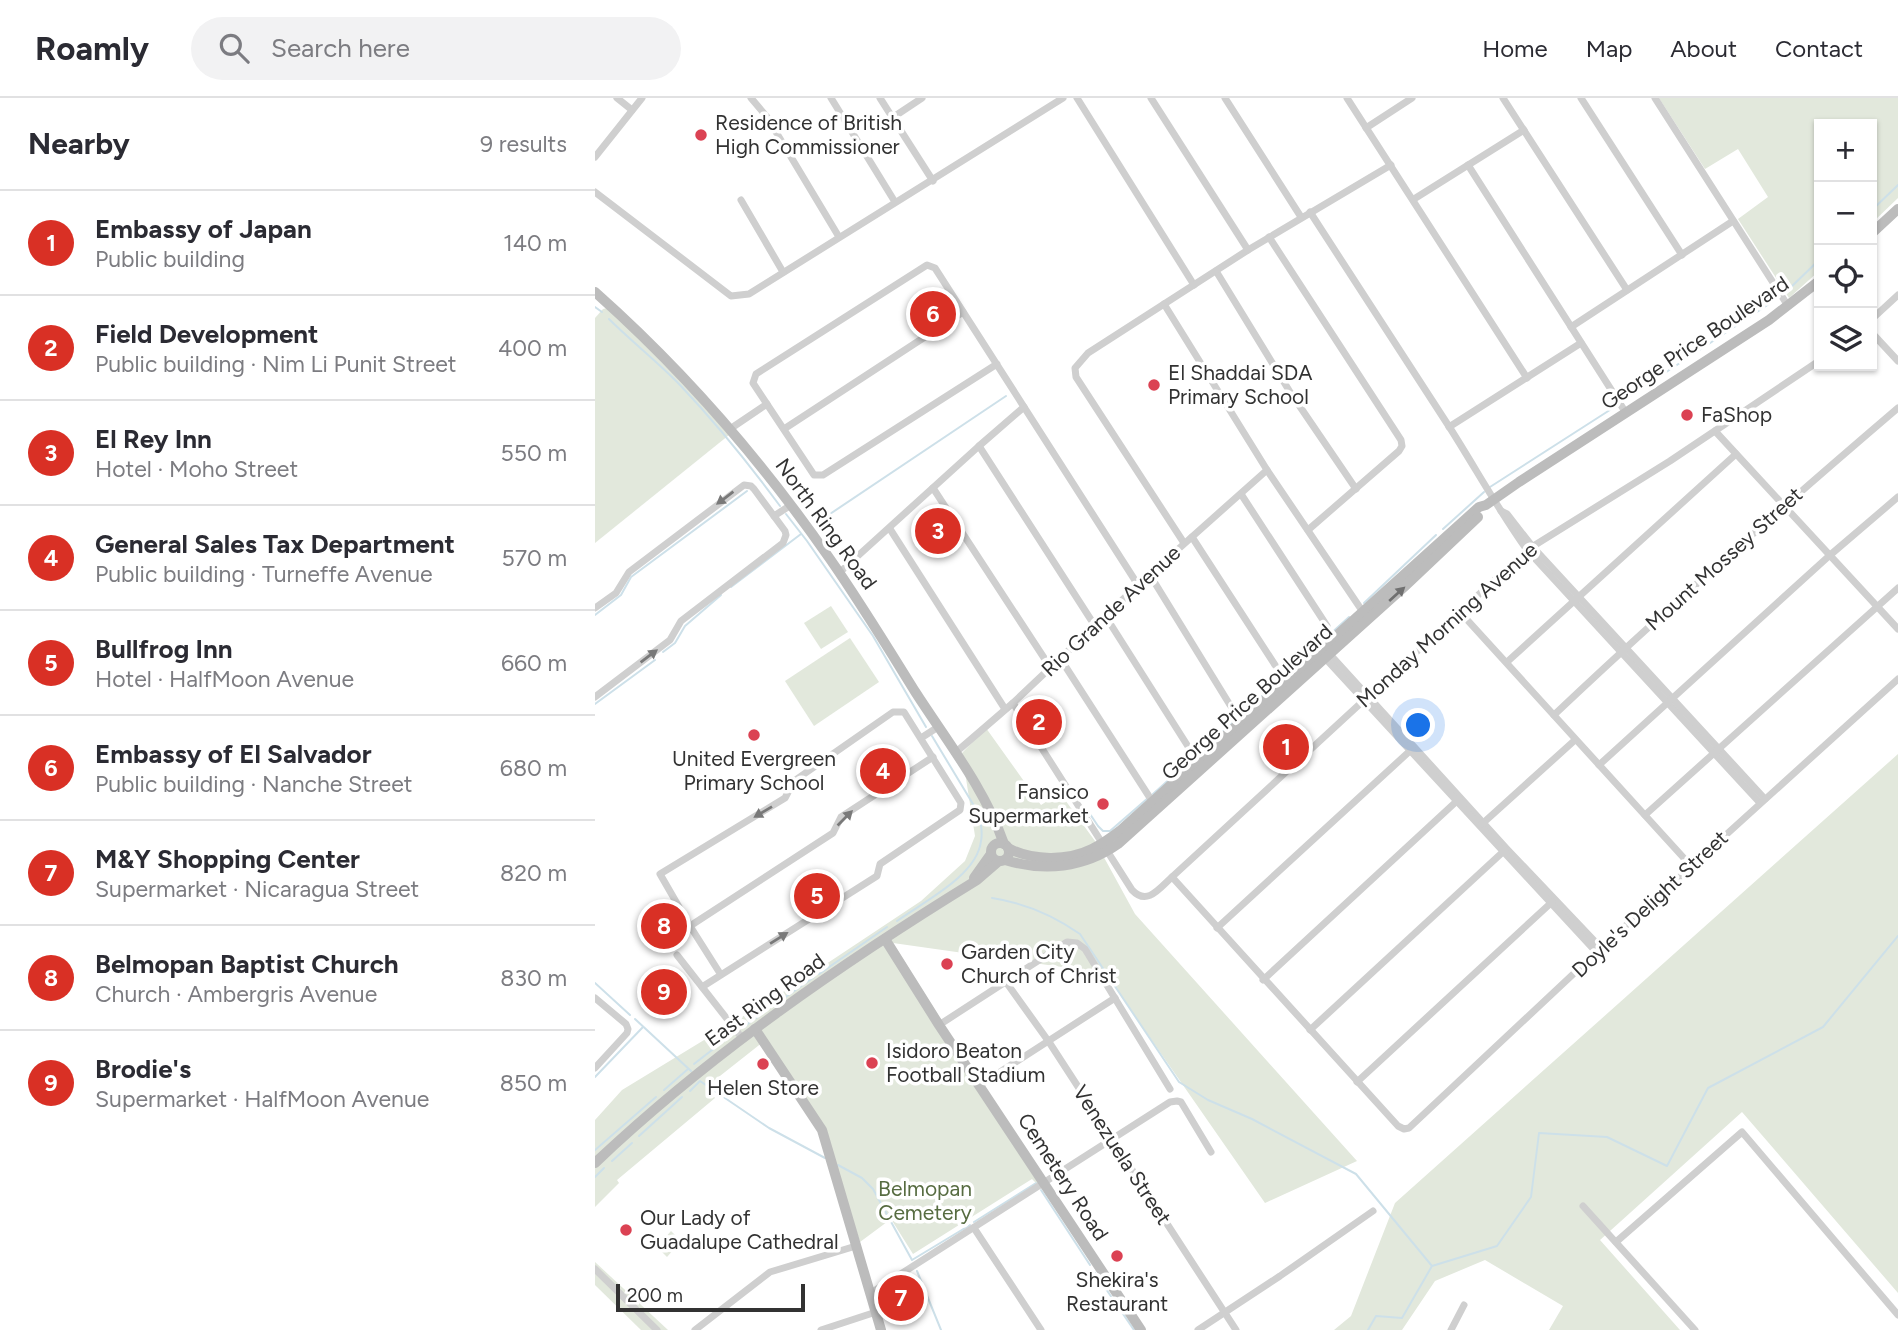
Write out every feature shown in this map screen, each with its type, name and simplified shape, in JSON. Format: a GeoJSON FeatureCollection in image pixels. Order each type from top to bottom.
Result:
{"type":"FeatureCollection","features":[{"type":"Feature","properties":{"kind":"main road"},"geometry":{"type":"LineString","coordinates":[[1877,228],[1898,209]]}},
{"type":"Feature","properties":{"kind":"main road","name":"George Price Boulevard"},"geometry":{"type":"LineString","coordinates":[[1057,862],[1032,856],[998,842],[997,855],[1029,865],[1057,862],[1105,847],[1366,615],[1479,507],[1788,306],[1814,285]]}},
{"type":"Feature","properties":{"kind":"main road","name":"North Ring Road"},"geometry":{"type":"LineString","coordinates":[[595,292],[671,364],[730,429],[791,505],[839,573],[955,753],[993,814],[1006,846]]}},
{"type":"Feature","properties":{"kind":"main road","name":"George Price Boulevard"},"geometry":{"type":"LineString","coordinates":[[1105,847],[1152,801],[1234,734]]}},
{"type":"Feature","properties":{"kind":"main road","name":"North Ring Road"},"geometry":{"type":"LineString","coordinates":[[988,808],[997,855]]}},
{"type":"Feature","properties":{"kind":"main road"},"geometry":{"type":"LineString","coordinates":[[997,855],[1009,855],[1006,846]]}},
{"type":"Feature","properties":{"kind":"main road","name":"East Ring Road"},"geometry":{"type":"LineString","coordinates":[[595,1163],[666,1099],[755,1028],[969,885],[997,855]]}},
{"type":"Feature","properties":{"kind":"main road","name":"Cemetery Road"},"geometry":{"type":"LineString","coordinates":[[885,939],[1141,1330]]}},
{"type":"Feature","properties":{"kind":"main road"},"geometry":{"type":"LineString","coordinates":[[755,1028],[822,1130],[881,1330]]}},
{"type":"Feature","properties":{"kind":"street"},"geometry":{"type":"LineString","coordinates":[[617,98],[632,110]]}},
{"type":"Feature","properties":{"kind":"street"},"geometry":{"type":"LineString","coordinates":[[595,157],[642,98]]}},
{"type":"Feature","properties":{"kind":"street"},"geometry":{"type":"LineString","coordinates":[[751,98],[767,117],[839,237]]}},
{"type":"Feature","properties":{"kind":"street"},"geometry":{"type":"LineString","coordinates":[[831,98],[895,202]]}},
{"type":"Feature","properties":{"kind":"street"},"geometry":{"type":"LineString","coordinates":[[880,98],[933,181]]}},
{"type":"Feature","properties":{"kind":"street"},"geometry":{"type":"LineString","coordinates":[[892,118],[922,98]]}},
{"type":"Feature","properties":{"kind":"street"},"geometry":{"type":"LineString","coordinates":[[595,191],[731,296],[749,295],[1063,98]]}},
{"type":"Feature","properties":{"kind":"street"},"geometry":{"type":"LineString","coordinates":[[1077,98],[1194,285]]}},
{"type":"Feature","properties":{"kind":"street"},"geometry":{"type":"LineString","coordinates":[[1151,98],[1248,250]]}},
{"type":"Feature","properties":{"kind":"street"},"geometry":{"type":"LineString","coordinates":[[1226,98],[1301,217]]}},
{"type":"Feature","properties":{"kind":"street"},"geometry":{"type":"LineString","coordinates":[[1347,98],[1527,378]]}},
{"type":"Feature","properties":{"kind":"street"},"geometry":{"type":"LineString","coordinates":[[1366,128],[1412,98]]}},
{"type":"Feature","properties":{"kind":"street"},"geometry":{"type":"LineString","coordinates":[[1503,98],[1627,290]]}},
{"type":"Feature","properties":{"kind":"street"},"geometry":{"type":"LineString","coordinates":[[1581,98],[1682,255]]}},
{"type":"Feature","properties":{"kind":"street"},"geometry":{"type":"LineString","coordinates":[[1655,98],[1788,306]]}},
{"type":"Feature","properties":{"kind":"street"},"geometry":{"type":"LineString","coordinates":[[1413,199],[1524,130]]}},
{"type":"Feature","properties":{"kind":"street"},"geometry":{"type":"LineString","coordinates":[[1184,544],[1076,377],[1075,368],[1088,353],[1248,250],[1391,165]]}},
{"type":"Feature","properties":{"kind":"street"},"geometry":{"type":"LineString","coordinates":[[1468,165],[1626,413]]}},
{"type":"Feature","properties":{"kind":"street"},"geometry":{"type":"LineString","coordinates":[[741,200],[783,272]]}},
{"type":"Feature","properties":{"kind":"street"},"geometry":{"type":"LineString","coordinates":[[1310,212],[1450,427],[1490,502],[1762,801]]}},
{"type":"Feature","properties":{"kind":"street"},"geometry":{"type":"LineString","coordinates":[[1571,327],[1733,221]]}},
{"type":"Feature","properties":{"kind":"street"},"geometry":{"type":"LineString","coordinates":[[1269,237],[1401,440],[1402,446],[1308,530]]}},
{"type":"Feature","properties":{"kind":"street"},"geometry":{"type":"LineString","coordinates":[[997,363],[823,475],[814,475],[753,383],[756,374],[927,265],[935,268],[997,363],[1138,585]]}},
{"type":"Feature","properties":{"kind":"street"},"geometry":{"type":"LineString","coordinates":[[1216,271],[1290,392],[1356,489]]}},
{"type":"Feature","properties":{"kind":"street"},"geometry":{"type":"LineString","coordinates":[[1877,314],[1898,295]]}},
{"type":"Feature","properties":{"kind":"street"},"geometry":{"type":"LineString","coordinates":[[1164,304],[1267,470],[1366,615]]}},
{"type":"Feature","properties":{"kind":"street"},"geometry":{"type":"LineString","coordinates":[[784,429],[963,312]]}},
{"type":"Feature","properties":{"kind":"street"},"geometry":{"type":"LineString","coordinates":[[1877,338],[1898,361]]}},
{"type":"Feature","properties":{"kind":"street"},"geometry":{"type":"LineString","coordinates":[[1450,427],[1581,343]]}},
{"type":"Feature","properties":{"kind":"street","name":"Monday Morning Avenue"},"geometry":{"type":"LineString","coordinates":[[1105,847],[1138,895],[1147,898],[1152,895],[1530,548],[1647,476],[1814,364]]}},
{"type":"Feature","properties":{"kind":"street"},"geometry":{"type":"LineString","coordinates":[[730,429],[767,404]]}},
{"type":"Feature","properties":{"kind":"street"},"geometry":{"type":"LineString","coordinates":[[839,573],[1024,407]]}},
{"type":"Feature","properties":{"kind":"street","name":"Mount Mossey Street"},"geometry":{"type":"LineString","coordinates":[[1554,715],[1783,506],[1898,408]]}},
{"type":"Feature","properties":{"kind":"street"},"geometry":{"type":"LineString","coordinates":[[1715,431],[1898,629]]}},
{"type":"Feature","properties":{"kind":"street"},"geometry":{"type":"LineString","coordinates":[[979,446],[1095,626]]}},
{"type":"Feature","properties":{"kind":"street"},"geometry":{"type":"LineString","coordinates":[[1507,662],[1736,454]]}},
{"type":"Feature","properties":{"kind":"street","name":"Rio Grande Avenue"},"geometry":{"type":"LineString","coordinates":[[955,753],[1267,470]]}},
{"type":"Feature","properties":{"kind":"street"},"geometry":{"type":"LineString","coordinates":[[595,608],[616,593],[629,572],[744,485],[754,489],[785,531],[783,543],[681,621],[670,640],[595,697]]}},
{"type":"Feature","properties":{"kind":"street"},"geometry":{"type":"LineString","coordinates":[[933,488],[1050,667]]}},
{"type":"Feature","properties":{"kind":"street"},"geometry":{"type":"LineString","coordinates":[[1241,494],[1327,626]]}},
{"type":"Feature","properties":{"kind":"street"},"geometry":{"type":"LineString","coordinates":[[1599,765],[1829,556],[1898,497]]}},
{"type":"Feature","properties":{"kind":"street"},"geometry":{"type":"LineString","coordinates":[[774,516],[791,505]]}},
{"type":"Feature","properties":{"kind":"street"},"geometry":{"type":"LineString","coordinates":[[890,528],[1005,709]]}},
{"type":"Feature","properties":{"kind":"street"},"geometry":{"type":"LineString","coordinates":[[1192,537],[1275,665]]}},
{"type":"Feature","properties":{"kind":"street"},"geometry":{"type":"LineString","coordinates":[[1150,575],[1230,705]]}},
{"type":"Feature","properties":{"kind":"street"},"geometry":{"type":"LineString","coordinates":[[1646,815],[1898,588]]}},
{"type":"Feature","properties":{"kind":"street"},"geometry":{"type":"LineString","coordinates":[[1460,612],[1692,867]]}},
{"type":"Feature","properties":{"kind":"street"},"geometry":{"type":"LineString","coordinates":[[1105,617],[1196,759]]}},
{"type":"Feature","properties":{"kind":"street"},"geometry":{"type":"LineString","coordinates":[[1324,652],[1599,951]]}},
{"type":"Feature","properties":{"kind":"street"},"geometry":{"type":"LineString","coordinates":[[1060,658],[1152,801]]}},
{"type":"Feature","properties":{"kind":"street","name":"Doyle's Delight Street"},"geometry":{"type":"LineString","coordinates":[[1357,1082],[1398,1126],[1409,1128],[1762,801],[1898,680]]}},
{"type":"Feature","properties":{"kind":"street"},"geometry":{"type":"LineString","coordinates":[[1013,703],[1105,847]]}},
{"type":"Feature","properties":{"kind":"street"},"geometry":{"type":"LineString","coordinates":[[702,987],[721,975],[877,876],[880,864],[960,810],[961,803],[904,712],[893,712],[794,781],[785,798],[660,874],[721,975]]}},
{"type":"Feature","properties":{"kind":"street"},"geometry":{"type":"LineString","coordinates":[[921,738],[938,727]]}},
{"type":"Feature","properties":{"kind":"street"},"geometry":{"type":"LineString","coordinates":[[1481,824],[1575,740]]}},
{"type":"Feature","properties":{"kind":"street"},"geometry":{"type":"LineString","coordinates":[[1217,928],[1412,749]]}},
{"type":"Feature","properties":{"kind":"street"},"geometry":{"type":"LineString","coordinates":[[690,926],[833,833],[841,817],[933,757]]}},
{"type":"Feature","properties":{"kind":"street"},"geometry":{"type":"LineString","coordinates":[[1263,980],[1458,800]]}},
{"type":"Feature","properties":{"kind":"street"},"geometry":{"type":"LineString","coordinates":[[1310,1030],[1505,851]]}},
{"type":"Feature","properties":{"kind":"street"},"geometry":{"type":"LineString","coordinates":[[1172,877],[1357,1082],[1553,902]]}},
{"type":"Feature","properties":{"kind":"street"},"geometry":{"type":"LineString","coordinates":[[939,1025],[1067,942],[1077,943],[1085,949],[1170,1089]]}},
{"type":"Feature","properties":{"kind":"street"},"geometry":{"type":"LineString","coordinates":[[677,955],[742,1038]]}},
{"type":"Feature","properties":{"kind":"street","name":"Venezuela Street"},"geometry":{"type":"LineString","coordinates":[[1006,982],[1049,1042],[1236,1330]]}},
{"type":"Feature","properties":{"kind":"street"},"geometry":{"type":"LineString","coordinates":[[595,998],[626,1024],[628,1029],[595,1068]]}},
{"type":"Feature","properties":{"kind":"street"},"geometry":{"type":"LineString","coordinates":[[980,1086],[1115,999]]}},
{"type":"Feature","properties":{"kind":"street"},"geometry":{"type":"LineString","coordinates":[[870,1293],[1170,1102],[1181,1102],[1211,1152]]}},
{"type":"Feature","properties":{"kind":"street"},"geometry":{"type":"LineString","coordinates":[[1616,1242],[1742,1132],[1898,1315]]}},
{"type":"Feature","properties":{"kind":"street"},"geometry":{"type":"LineString","coordinates":[[1583,1206],[1695,1330]]}},
{"type":"Feature","properties":{"kind":"street"},"geometry":{"type":"LineString","coordinates":[[1198,1330],[1373,1211]]}},
{"type":"Feature","properties":{"kind":"street"},"geometry":{"type":"LineString","coordinates":[[974,1228],[1041,1330]]}},
{"type":"Feature","properties":{"kind":"street"},"geometry":{"type":"LineString","coordinates":[[695,1330],[769,1272],[856,1246]]}},
{"type":"Feature","properties":{"kind":"street"},"geometry":{"type":"LineString","coordinates":[[595,1269],[657,1330]]}},
{"type":"Feature","properties":{"kind":"street"},"geometry":{"type":"LineString","coordinates":[[1451,1330],[1464,1305]]}},
{"type":"Feature","properties":{"kind":"street"},"geometry":{"type":"LineString","coordinates":[[821,1330],[876,1312]]}},
{"type":"Feature","properties":{"kind":"green space"},"geometry":{"type":"Polygon","coordinates":[[[1659,98],[1898,98],[1898,198],[1877,218],[1877,119],[1814,119],[1814,276],[1789,298],[1738,219],[1768,197],[1738,149],[1705,169],[1659,98]]]}},
{"type":"Feature","properties":{"kind":"green space"},"geometry":{"type":"Polygon","coordinates":[[[612,307],[636,329],[729,435],[595,543],[595,318],[603,309],[612,307]]]}},
{"type":"Feature","properties":{"kind":"green space"},"geometry":{"type":"Polygon","coordinates":[[[831,606],[848,632],[821,649],[804,623],[831,606]]]}},
{"type":"Feature","properties":{"kind":"green space"},"geometry":{"type":"Polygon","coordinates":[[[850,638],[879,682],[814,726],[785,681],[850,638]]]}},
{"type":"Feature","properties":{"kind":"green space","name":"Belmopan Cemetery"},"geometry":{"type":"Polygon","coordinates":[[[986,728],[1041,805],[1060,793],[1095,841],[1135,914],[1357,1161],[1265,1203],[1105,973],[893,943],[1043,1182],[1039,1186],[1032,1179],[913,1254],[891,1219],[860,1242],[824,1130],[763,1042],[706,1087],[715,1098],[617,1180],[619,1183],[595,1207],[595,1120],[622,1090],[796,984],[921,901],[965,861],[975,836],[962,753],[986,728]]]}},
{"type":"Feature","properties":{"kind":"green space"},"geometry":{"type":"Polygon","coordinates":[[[1898,754],[1898,1293],[1742,1112],[1600,1240],[1680,1330],[1549,1330],[1563,1306],[1485,1260],[1435,1281],[1402,1330],[1334,1330],[1351,1316],[1395,1203],[1898,754]]]}},
{"type":"Feature","properties":{"kind":"green space"},"geometry":{"type":"Polygon","coordinates":[[[671,1231],[681,1241],[667,1257],[657,1247],[671,1231]]]}},
{"type":"Feature","properties":{"kind":"green space"},"geometry":{"type":"Polygon","coordinates":[[[595,1262],[668,1330],[641,1330],[595,1285],[595,1262]]]}},
{"type":"Feature","properties":{"kind":"waterway"},"geometry":{"type":"LineString","coordinates":[[1877,205],[1898,185]]}},
{"type":"Feature","properties":{"kind":"waterway"},"geometry":{"type":"LineString","coordinates":[[1788,290],[1814,265]]}},
{"type":"Feature","properties":{"kind":"waterway"},"geometry":{"type":"LineString","coordinates":[[1621,402],[1772,302]]}},
{"type":"Feature","properties":{"kind":"waterway"},"geometry":{"type":"LineString","coordinates":[[595,307],[602,312]]}},
{"type":"Feature","properties":{"kind":"waterway"},"geometry":{"type":"LineString","coordinates":[[609,319],[693,399],[780,506]]}},
{"type":"Feature","properties":{"kind":"waterway"},"geometry":{"type":"LineString","coordinates":[[815,524],[1006,396]]}},
{"type":"Feature","properties":{"kind":"waterway"},"geometry":{"type":"LineString","coordinates":[[1490,487],[1613,408]]}},
{"type":"Feature","properties":{"kind":"waterway"},"geometry":{"type":"LineString","coordinates":[[595,615],[621,595],[631,577],[747,491]]}},
{"type":"Feature","properties":{"kind":"waterway"},"geometry":{"type":"LineString","coordinates":[[1443,529],[1484,492]]}},
{"type":"Feature","properties":{"kind":"waterway"},"geometry":{"type":"LineString","coordinates":[[786,514],[873,636],[926,727]]}},
{"type":"Feature","properties":{"kind":"waterway"},"geometry":{"type":"LineString","coordinates":[[731,587],[801,534]]}},
{"type":"Feature","properties":{"kind":"waterway"},"geometry":{"type":"LineString","coordinates":[[1364,603],[1436,535]]}},
{"type":"Feature","properties":{"kind":"waterway"},"geometry":{"type":"LineString","coordinates":[[663,652],[675,643],[685,626],[721,595]]}},
{"type":"Feature","properties":{"kind":"waterway"},"geometry":{"type":"LineString","coordinates":[[1197,755],[1349,617]]}},
{"type":"Feature","properties":{"kind":"waterway"},"geometry":{"type":"LineString","coordinates":[[595,704],[655,660]]}},
{"type":"Feature","properties":{"kind":"waterway"},"geometry":{"type":"LineString","coordinates":[[897,921],[960,877],[970,866],[981,841],[979,814],[932,736]]}},
{"type":"Feature","properties":{"kind":"waterway"},"geometry":{"type":"LineString","coordinates":[[1153,794],[1193,758]]}},
{"type":"Feature","properties":{"kind":"waterway"},"geometry":{"type":"LineString","coordinates":[[1086,808],[1103,831],[1110,831],[1148,798]]}},
{"type":"Feature","properties":{"kind":"waterway"},"geometry":{"type":"LineString","coordinates":[[992,898],[1038,911],[1080,934],[1179,1082],[1208,1100],[1252,1119],[1356,1174],[1432,1266]]}},
{"type":"Feature","properties":{"kind":"waterway"},"geometry":{"type":"LineString","coordinates":[[819,974],[887,927]]}},
{"type":"Feature","properties":{"kind":"waterway"},"geometry":{"type":"LineString","coordinates":[[1368,1330],[1376,1316],[1402,1318],[1432,1266],[1497,1246],[1531,1197],[1539,1133],[1607,1137],[1667,1166],[1708,1088],[1823,1027],[1898,936]]}},
{"type":"Feature","properties":{"kind":"waterway"},"geometry":{"type":"LineString","coordinates":[[774,1005],[814,977]]}},
{"type":"Feature","properties":{"kind":"waterway"},"geometry":{"type":"LineString","coordinates":[[595,983],[630,1015]]}},
{"type":"Feature","properties":{"kind":"waterway"},"geometry":{"type":"LineString","coordinates":[[756,1018],[768,1009]]}},
{"type":"Feature","properties":{"kind":"waterway"},"geometry":{"type":"LineString","coordinates":[[635,1019],[691,1071]]}},
{"type":"Feature","properties":{"kind":"waterway"},"geometry":{"type":"LineString","coordinates":[[744,1027],[750,1022]]}},
{"type":"Feature","properties":{"kind":"waterway"},"geometry":{"type":"LineString","coordinates":[[595,1077],[643,1027]]}},
{"type":"Feature","properties":{"kind":"waterway"},"geometry":{"type":"LineString","coordinates":[[694,1064],[730,1036]]}},
{"type":"Feature","properties":{"kind":"waterway"},"geometry":{"type":"LineString","coordinates":[[664,1090],[688,1069]]}},
{"type":"Feature","properties":{"kind":"waterway"},"geometry":{"type":"LineString","coordinates":[[690,1091],[700,1081],[769,1128],[825,1158]]}},
{"type":"Feature","properties":{"kind":"waterway"},"geometry":{"type":"LineString","coordinates":[[595,1150],[656,1097]]}},
{"type":"Feature","properties":{"kind":"waterway"},"geometry":{"type":"LineString","coordinates":[[639,1136],[682,1097]]}},
{"type":"Feature","properties":{"kind":"waterway"},"geometry":{"type":"LineString","coordinates":[[612,1161],[632,1143]]}},
{"type":"Feature","properties":{"kind":"waterway"},"geometry":{"type":"LineString","coordinates":[[838,1165],[862,1178],[873,1189],[912,1260],[970,1225]]}},
{"type":"Feature","properties":{"kind":"waterway"},"geometry":{"type":"LineString","coordinates":[[595,1177],[604,1168]]}},
{"type":"Feature","properties":{"kind":"waterway"},"geometry":{"type":"LineString","coordinates":[[974,1222],[1036,1183]]}},
{"type":"Feature","properties":{"kind":"waterway"},"geometry":{"type":"LineString","coordinates":[[1041,1190],[1090,1265]]}},
{"type":"Feature","properties":{"kind":"waterway"},"geometry":{"type":"LineString","coordinates":[[1093,1270],[1134,1330]]}},
{"type":"Feature","properties":{"kind":"waterway"},"geometry":{"type":"LineString","coordinates":[[917,1271],[941,1330]]}},
{"type":"Feature","properties":{"kind":"place","name":"Residence of British High Commissioner"},"geometry":{"type":"Point","coordinates":[701,135]}},
{"type":"Feature","properties":{"kind":"place","name":"Embassy of El Salvador"},"geometry":{"type":"Point","coordinates":[933,314]}},
{"type":"Feature","properties":{"kind":"place","name":"El Shaddai SDA Primary School"},"geometry":{"type":"Point","coordinates":[1154,385]}},
{"type":"Feature","properties":{"kind":"place","name":"FaShop"},"geometry":{"type":"Point","coordinates":[1687,415]}},
{"type":"Feature","properties":{"kind":"place","name":"El Rey Inn"},"geometry":{"type":"Point","coordinates":[938,531]}},
{"type":"Feature","properties":{"kind":"place","name":"Field Development"},"geometry":{"type":"Point","coordinates":[1039,722]}},
{"type":"Feature","properties":{"kind":"place","name":"United Evergreen Primary School"},"geometry":{"type":"Point","coordinates":[754,735]}},
{"type":"Feature","properties":{"kind":"place","name":"Embassy of Japan"},"geometry":{"type":"Point","coordinates":[1286,747]}},
{"type":"Feature","properties":{"kind":"place","name":"General Sales Tax Department"},"geometry":{"type":"Point","coordinates":[883,771]}},
{"type":"Feature","properties":{"kind":"place","name":"Fansico Supermarket"},"geometry":{"type":"Point","coordinates":[1103,804]}},
{"type":"Feature","properties":{"kind":"place","name":"Bullfrog Inn"},"geometry":{"type":"Point","coordinates":[817,896]}},
{"type":"Feature","properties":{"kind":"place","name":"Belmopan Baptist Church"},"geometry":{"type":"Point","coordinates":[664,926]}},
{"type":"Feature","properties":{"kind":"place","name":"Garden City Church of Christ"},"geometry":{"type":"Point","coordinates":[947,964]}},
{"type":"Feature","properties":{"kind":"place","name":"Brodie's"},"geometry":{"type":"Point","coordinates":[664,992]}},
{"type":"Feature","properties":{"kind":"place","name":"Isidoro Beaton Football Stadium"},"geometry":{"type":"Point","coordinates":[872,1063]}},
{"type":"Feature","properties":{"kind":"place","name":"Helen Store"},"geometry":{"type":"Point","coordinates":[763,1064]}},
{"type":"Feature","properties":{"kind":"place","name":"Our Lady of Guadalupe Cathedral"},"geometry":{"type":"Point","coordinates":[626,1230]}},
{"type":"Feature","properties":{"kind":"place","name":"Shekira's Restaurant"},"geometry":{"type":"Point","coordinates":[1117,1256]}},
{"type":"Feature","properties":{"kind":"place","name":"M&Y Shopping Center"},"geometry":{"type":"Point","coordinates":[901,1298]}}]}
